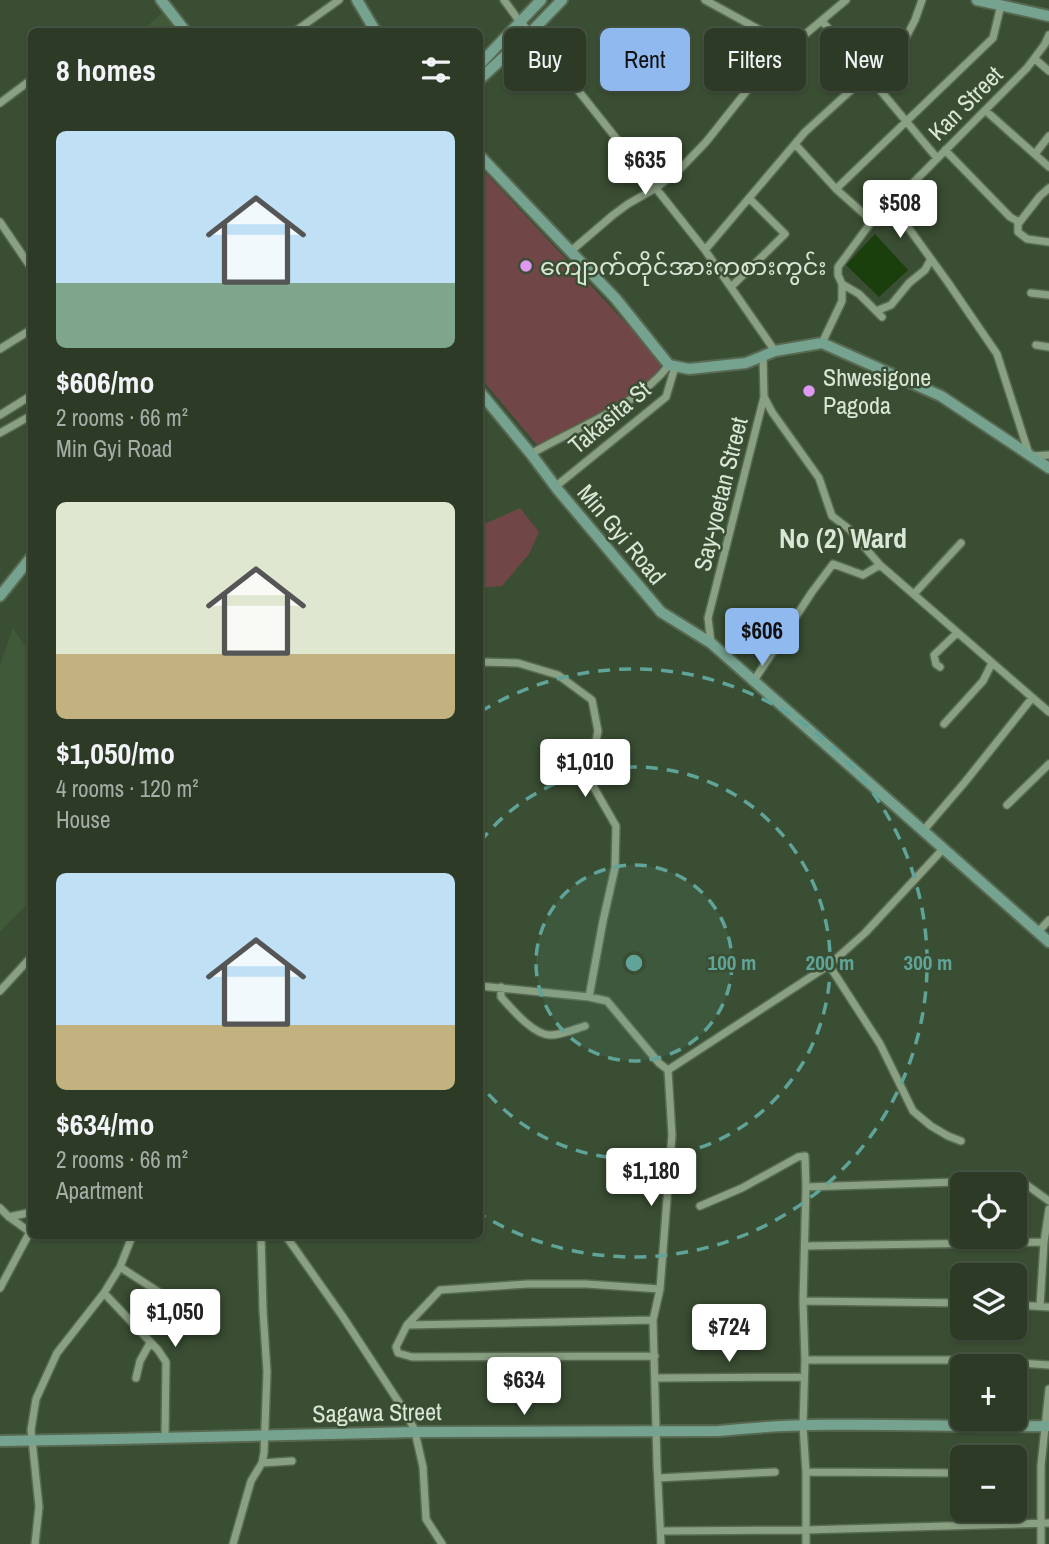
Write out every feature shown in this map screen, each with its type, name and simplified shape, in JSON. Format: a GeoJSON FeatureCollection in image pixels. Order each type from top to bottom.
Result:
{"type":"FeatureCollection","features":[{"type":"Feature","properties":{"kind":"main road"},"geometry":{"type":"LineString","coordinates":[[161,0],[183,28]]}},
{"type":"Feature","properties":{"kind":"main road"},"geometry":{"type":"LineString","coordinates":[[357,0],[374,28]]}},
{"type":"Feature","properties":{"kind":"main road"},"geometry":{"type":"LineString","coordinates":[[483,61],[541,0]]}},
{"type":"Feature","properties":{"kind":"main road"},"geometry":{"type":"LineString","coordinates":[[977,0],[1049,16]]}},
{"type":"Feature","properties":{"kind":"main road"},"geometry":{"type":"LineString","coordinates":[[535,28],[560,1]]}},
{"type":"Feature","properties":{"kind":"main road"},"geometry":{"type":"LineString","coordinates":[[483,76],[504,57]]}},
{"type":"Feature","properties":{"kind":"main road"},"geometry":{"type":"LineString","coordinates":[[483,159],[616,299],[672,366],[690,369],[746,363],[775,351],[822,343],[941,396],[1049,468]]}},
{"type":"Feature","properties":{"kind":"main road","name":"Min Gyi Road"},"geometry":{"type":"LineString","coordinates":[[483,396],[555,487],[661,612],[711,643],[1049,942]]}},
{"type":"Feature","properties":{"kind":"main road"},"geometry":{"type":"LineString","coordinates":[[0,585],[28,551]]}},
{"type":"Feature","properties":{"kind":"main road"},"geometry":{"type":"LineString","coordinates":[[0,596],[28,561]]}},
{"type":"Feature","properties":{"kind":"main road","name":"Sagawa Street"},"geometry":{"type":"LineString","coordinates":[[0,1441],[415,1432],[719,1431],[803,1426],[1048,1426]]}},
{"type":"Feature","properties":{"kind":"street"},"geometry":{"type":"LineString","coordinates":[[300,28],[339,0]]}},
{"type":"Feature","properties":{"kind":"street"},"geometry":{"type":"LineString","coordinates":[[504,0],[527,28]]}},
{"type":"Feature","properties":{"kind":"street"},"geometry":{"type":"LineString","coordinates":[[705,0],[756,28]]}},
{"type":"Feature","properties":{"kind":"street"},"geometry":{"type":"LineString","coordinates":[[908,33],[922,0]]}},
{"type":"Feature","properties":{"kind":"street"},"geometry":{"type":"LineString","coordinates":[[806,34],[844,1]]}},
{"type":"Feature","properties":{"kind":"street"},"geometry":{"type":"LineString","coordinates":[[836,189],[993,38],[1001,5]]}},
{"type":"Feature","properties":{"kind":"street"},"geometry":{"type":"LineString","coordinates":[[822,21],[828,28]]}},
{"type":"Feature","properties":{"kind":"street","name":"Kan Street"},"geometry":{"type":"LineString","coordinates":[[822,343],[842,301],[838,267],[872,221],[1035,60],[1049,35]]}},
{"type":"Feature","properties":{"kind":"street"},"geometry":{"type":"LineString","coordinates":[[1035,60],[1049,71]]}},
{"type":"Feature","properties":{"kind":"street"},"geometry":{"type":"LineString","coordinates":[[0,103],[28,82]]}},
{"type":"Feature","properties":{"kind":"street"},"geometry":{"type":"LineString","coordinates":[[578,91],[705,250],[775,351]]}},
{"type":"Feature","properties":{"kind":"street"},"geometry":{"type":"LineString","coordinates":[[571,250],[613,215],[656,188],[681,168],[706,142],[747,91]]}},
{"type":"Feature","properties":{"kind":"street"},"geometry":{"type":"LineString","coordinates":[[705,250],[795,144],[850,91]]}},
{"type":"Feature","properties":{"kind":"street"},"geometry":{"type":"LineString","coordinates":[[880,91],[937,159]]}},
{"type":"Feature","properties":{"kind":"street"},"geometry":{"type":"LineString","coordinates":[[986,111],[1049,167]]}},
{"type":"Feature","properties":{"kind":"street"},"geometry":{"type":"LineString","coordinates":[[1035,154],[1047,141]]}},
{"type":"Feature","properties":{"kind":"street"},"geometry":{"type":"LineString","coordinates":[[795,144],[836,189],[872,221]]}},
{"type":"Feature","properties":{"kind":"street"},"geometry":{"type":"LineString","coordinates":[[945,150],[1010,217],[1019,222]]}},
{"type":"Feature","properties":{"kind":"street"},"geometry":{"type":"LineString","coordinates":[[1049,188],[1019,222],[1018,232],[1027,239],[1049,242]]}},
{"type":"Feature","properties":{"kind":"street"},"geometry":{"type":"LineString","coordinates":[[731,288],[785,234],[749,198]]}},
{"type":"Feature","properties":{"kind":"street"},"geometry":{"type":"LineString","coordinates":[[888,205],[910,230],[997,354],[1030,456],[1049,455]]}},
{"type":"Feature","properties":{"kind":"street"},"geometry":{"type":"LineString","coordinates":[[0,222],[28,263]]}},
{"type":"Feature","properties":{"kind":"street"},"geometry":{"type":"LineString","coordinates":[[0,240],[9,235]]}},
{"type":"Feature","properties":{"kind":"street"},"geometry":{"type":"LineString","coordinates":[[876,311],[891,304],[909,283],[925,270],[931,259]]}},
{"type":"Feature","properties":{"kind":"street"},"geometry":{"type":"LineString","coordinates":[[842,284],[859,294],[883,317]]}},
{"type":"Feature","properties":{"kind":"street"},"geometry":{"type":"LineString","coordinates":[[1031,293],[1049,295]]}},
{"type":"Feature","properties":{"kind":"street"},"geometry":{"type":"LineString","coordinates":[[0,349],[28,332]]}},
{"type":"Feature","properties":{"kind":"street"},"geometry":{"type":"LineString","coordinates":[[1036,345],[1049,347]]}},
{"type":"Feature","properties":{"kind":"street"},"geometry":{"type":"LineString","coordinates":[[763,356],[764,397],[818,478],[832,516],[849,529],[880,565],[1049,712]]}},
{"type":"Feature","properties":{"kind":"street"},"geometry":{"type":"LineString","coordinates":[[531,454],[636,396],[672,366]]}},
{"type":"Feature","properties":{"kind":"street","name":"Takasita St"},"geometry":{"type":"LineString","coordinates":[[555,487],[666,397],[672,366]]}},
{"type":"Feature","properties":{"kind":"street","name":"Say-yoetan Street"},"geometry":{"type":"LineString","coordinates":[[711,643],[708,618],[764,397]]}},
{"type":"Feature","properties":{"kind":"street"},"geometry":{"type":"LineString","coordinates":[[0,415],[28,398]]}},
{"type":"Feature","properties":{"kind":"street"},"geometry":{"type":"LineString","coordinates":[[0,433],[28,417]]}},
{"type":"Feature","properties":{"kind":"street"},"geometry":{"type":"LineString","coordinates":[[914,594],[961,543]]}},
{"type":"Feature","properties":{"kind":"street"},"geometry":{"type":"LineString","coordinates":[[753,682],[833,564],[863,575],[880,565]]}},
{"type":"Feature","properties":{"kind":"street"},"geometry":{"type":"LineString","coordinates":[[940,667],[936,664],[934,655],[957,633]]}},
{"type":"Feature","properties":{"kind":"street"},"geometry":{"type":"LineString","coordinates":[[483,662],[517,663],[558,675],[592,700],[598,731],[592,762],[593,786],[616,826],[616,847],[615,868],[589,997]]}},
{"type":"Feature","properties":{"kind":"street"},"geometry":{"type":"LineString","coordinates":[[944,724],[983,681],[992,663]]}},
{"type":"Feature","properties":{"kind":"street"},"geometry":{"type":"LineString","coordinates":[[923,831],[1032,698]]}},
{"type":"Feature","properties":{"kind":"street"},"geometry":{"type":"LineString","coordinates":[[1007,805],[1049,764]]}},
{"type":"Feature","properties":{"kind":"street"},"geometry":{"type":"LineString","coordinates":[[668,1070],[829,965],[865,933],[943,849]]}},
{"type":"Feature","properties":{"kind":"street"},"geometry":{"type":"LineString","coordinates":[[1038,932],[1049,919]]}},
{"type":"Feature","properties":{"kind":"street"},"geometry":{"type":"LineString","coordinates":[[0,991],[28,960]]}},
{"type":"Feature","properties":{"kind":"street"},"geometry":{"type":"LineString","coordinates":[[829,965],[880,1044],[913,1111],[931,1126],[961,1141]]}},
{"type":"Feature","properties":{"kind":"street"},"geometry":{"type":"LineString","coordinates":[[483,986],[607,1001],[659,1063],[668,1070],[672,1135],[660,1289],[653,1320],[661,1544]]}},
{"type":"Feature","properties":{"kind":"street"},"geometry":{"type":"LineString","coordinates":[[501,987],[501,997],[537,1030],[550,1035],[585,1026]]}},
{"type":"Feature","properties":{"kind":"street"},"geometry":{"type":"LineString","coordinates":[[700,1206],[742,1188],[798,1157],[805,1156],[803,1426],[806,1544]]}},
{"type":"Feature","properties":{"kind":"street"},"geometry":{"type":"LineString","coordinates":[[806,1187],[1020,1180],[1049,1201]]}},
{"type":"Feature","properties":{"kind":"street"},"geometry":{"type":"LineString","coordinates":[[0,1208],[9,1217],[28,1227]]}},
{"type":"Feature","properties":{"kind":"street"},"geometry":{"type":"LineString","coordinates":[[1040,1306],[1049,1209]]}},
{"type":"Feature","properties":{"kind":"street"},"geometry":{"type":"LineString","coordinates":[[9,1217],[28,1213]]}},
{"type":"Feature","properties":{"kind":"street"},"geometry":{"type":"LineString","coordinates":[[0,1288],[28,1235]]}},
{"type":"Feature","properties":{"kind":"street"},"geometry":{"type":"LineString","coordinates":[[35,1544],[39,1507],[31,1430],[36,1399],[57,1353],[104,1293],[120,1267],[131,1239]]}},
{"type":"Feature","properties":{"kind":"street"},"geometry":{"type":"LineString","coordinates":[[233,1544],[251,1481],[262,1463],[266,1436],[267,1371],[262,1310],[261,1239]]}},
{"type":"Feature","properties":{"kind":"street"},"geometry":{"type":"LineString","coordinates":[[288,1239],[402,1406],[415,1432],[423,1468],[426,1519],[442,1544]]}},
{"type":"Feature","properties":{"kind":"street"},"geometry":{"type":"LineString","coordinates":[[805,1246],[1044,1242]]}},
{"type":"Feature","properties":{"kind":"street"},"geometry":{"type":"LineString","coordinates":[[120,1267],[171,1300]]}},
{"type":"Feature","properties":{"kind":"street"},"geometry":{"type":"LineString","coordinates":[[655,1356],[412,1357],[398,1353],[396,1347],[407,1325],[440,1290],[528,1284],[586,1284],[660,1289]]}},
{"type":"Feature","properties":{"kind":"street"},"geometry":{"type":"LineString","coordinates":[[104,1293],[166,1362],[165,1438]]}},
{"type":"Feature","properties":{"kind":"street"},"geometry":{"type":"LineString","coordinates":[[803,1301],[950,1303]]}},
{"type":"Feature","properties":{"kind":"street"},"geometry":{"type":"LineString","coordinates":[[1027,1305],[1049,1307]]}},
{"type":"Feature","properties":{"kind":"street"},"geometry":{"type":"LineString","coordinates":[[407,1325],[653,1320]]}},
{"type":"Feature","properties":{"kind":"street"},"geometry":{"type":"LineString","coordinates":[[136,1378],[139,1361],[150,1343]]}},
{"type":"Feature","properties":{"kind":"street"},"geometry":{"type":"LineString","coordinates":[[805,1360],[979,1360],[1049,1365]]}},
{"type":"Feature","properties":{"kind":"street"},"geometry":{"type":"LineString","coordinates":[[655,1378],[803,1377]]}},
{"type":"Feature","properties":{"kind":"street"},"geometry":{"type":"LineString","coordinates":[[1041,1544],[1045,1523],[1041,1466],[1048,1426],[1049,1389]]}},
{"type":"Feature","properties":{"kind":"street"},"geometry":{"type":"LineString","coordinates":[[262,1463],[292,1461]]}},
{"type":"Feature","properties":{"kind":"street"},"geometry":{"type":"LineString","coordinates":[[657,1478],[775,1472]]}},
{"type":"Feature","properties":{"kind":"street"},"geometry":{"type":"LineString","coordinates":[[806,1472],[950,1474]]}},
{"type":"Feature","properties":{"kind":"street"},"geometry":{"type":"LineString","coordinates":[[661,1531],[1045,1523]]}},
{"type":"Feature","properties":{"kind":"shaded area"},"geometry":{"type":"Polygon","coordinates":[[[162,13],[174,28],[145,28],[162,13]]]}},
{"type":"Feature","properties":{"kind":"shaded area","name":"ကျောက်တိုင်အားကစားကွင်း"},"geometry":{"type":"Polygon","coordinates":[[[483,170],[665,365],[664,377],[538,446],[483,381],[483,170]]]}},
{"type":"Feature","properties":{"kind":"shaded area"},"geometry":{"type":"Polygon","coordinates":[[[875,234],[908,270],[879,297],[846,265],[875,234]]]}},
{"type":"Feature","properties":{"kind":"shaded area"},"geometry":{"type":"Polygon","coordinates":[[[520,508],[539,532],[529,554],[502,586],[483,588],[483,525],[520,508]]]}},
{"type":"Feature","properties":{"kind":"shaded area"},"geometry":{"type":"Polygon","coordinates":[[[13,628],[28,650],[28,903],[0,932],[0,665],[13,628]]]}},
{"type":"Feature","properties":{"kind":"place","name":"ကျောက်တိုင်အားကစားကွင်း"},"geometry":{"type":"Point","coordinates":[526,266]}},
{"type":"Feature","properties":{"kind":"place","name":"Shwesigone Pagoda"},"geometry":{"type":"Point","coordinates":[809,391]}},
{"type":"Feature","properties":{"kind":"district","name":"No (2) Ward"},"geometry":{"type":"Point","coordinates":[843,538]}}]}
